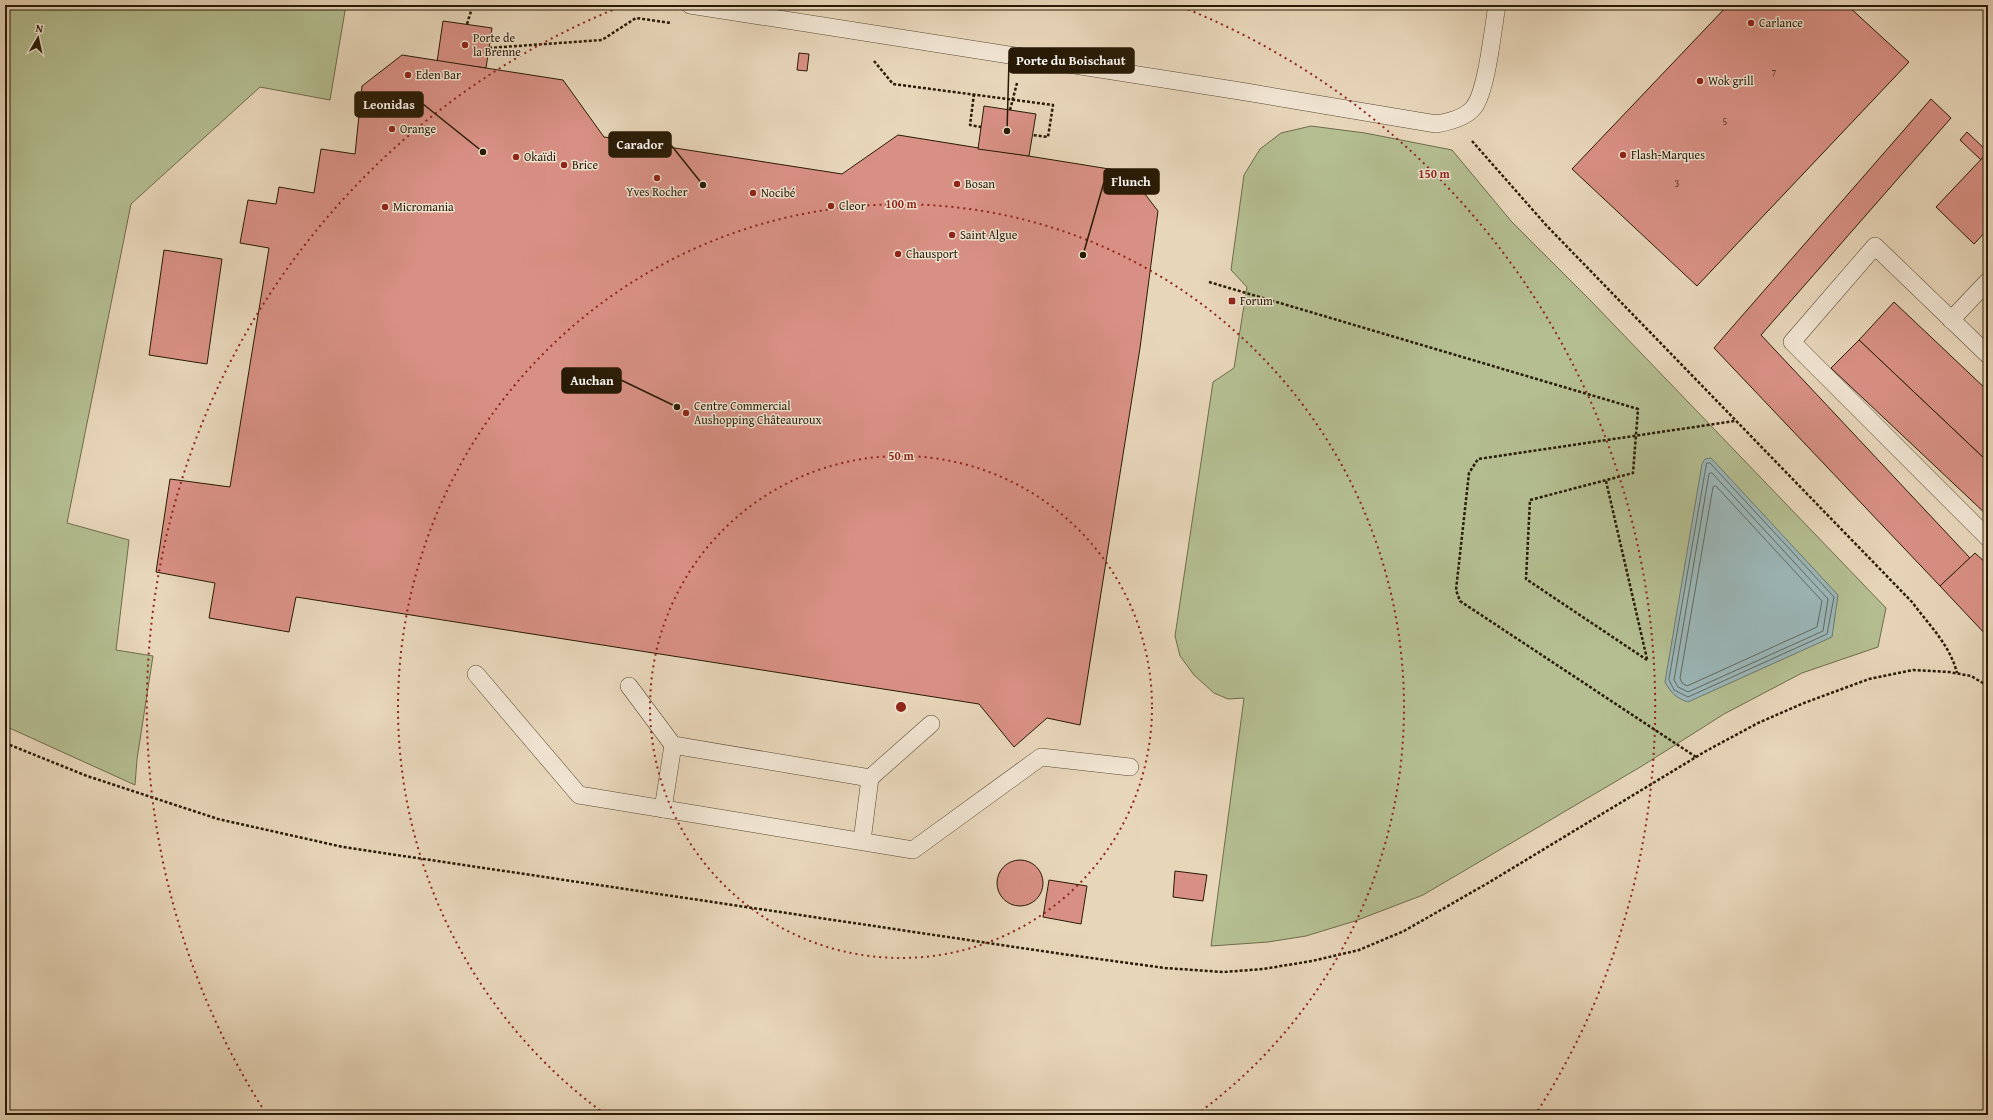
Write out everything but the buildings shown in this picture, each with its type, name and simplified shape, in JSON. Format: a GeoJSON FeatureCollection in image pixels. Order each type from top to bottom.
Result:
{"type":"FeatureCollection","features":[{"type":"Feature","properties":{"kind":"lane"},"geometry":{"type":"LineString","coordinates":[[690,5],[1240,91],[1421,123],[1436,124],[1455,119],[1466,114],[1474,107],[1485,77],[1497,5]]}},
{"type":"Feature","properties":{"kind":"lane"},"geometry":{"type":"LineString","coordinates":[[1988,355],[1875,246],[1792,342],[1988,538]]}},
{"type":"Feature","properties":{"kind":"lane"},"geometry":{"type":"LineString","coordinates":[[1951,320],[1988,281]]}},
{"type":"Feature","properties":{"kind":"lane"},"geometry":{"type":"LineString","coordinates":[[476,674],[579,795],[912,850],[1041,757],[1130,767]]}},
{"type":"Feature","properties":{"kind":"lane"},"geometry":{"type":"LineString","coordinates":[[629,686],[673,745],[870,778]]}},
{"type":"Feature","properties":{"kind":"lane"},"geometry":{"type":"LineString","coordinates":[[862,841],[870,778],[931,724]]}},
{"type":"Feature","properties":{"kind":"lane"},"geometry":{"type":"LineString","coordinates":[[664,809],[673,745]]}},
{"type":"Feature","properties":{"kind":"path"},"geometry":{"type":"LineString","coordinates":[[467,24],[473,5]]}},
{"type":"Feature","properties":{"kind":"path"},"geometry":{"type":"LineString","coordinates":[[489,48],[602,40],[636,18],[674,24]]}},
{"type":"Feature","properties":{"kind":"path"},"geometry":{"type":"LineString","coordinates":[[872,58],[893,84],[1053,105],[1048,137],[1032,135]]}},
{"type":"Feature","properties":{"kind":"path"},"geometry":{"type":"LineString","coordinates":[[974,94],[970,125],[981,127]]}},
{"type":"Feature","properties":{"kind":"path"},"geometry":{"type":"LineString","coordinates":[[1455,119],[1486,159],[1541,219],[1735,421],[1912,602],[1945,644],[1954,661],[1957,673]]}},
{"type":"Feature","properties":{"kind":"path"},"geometry":{"type":"LineString","coordinates":[[1209,282],[1638,408],[1633,473],[1606,480],[1530,500],[1526,579],[1647,660],[1606,480]]}},
{"type":"Feature","properties":{"kind":"path"},"geometry":{"type":"LineString","coordinates":[[1696,757],[1460,601],[1456,590],[1469,473],[1478,458],[1735,421]]}},
{"type":"Feature","properties":{"kind":"path"},"geometry":{"type":"LineString","coordinates":[[5,744],[87,776],[218,819],[343,846],[1054,953],[1165,968],[1223,972],[1263,969],[1312,962],[1359,950],[1404,931],[1488,883],[1696,757],[1758,723],[1804,703],[1869,680],[1913,670],[1957,673],[1971,676],[1988,686]]}},
{"type":"Feature","properties":{"kind":"green space"},"geometry":{"type":"Polygon","coordinates":[[[5,5],[346,5],[330,100],[260,87],[131,204],[67,523],[129,540],[116,650],[153,656],[137,759],[135,785],[5,726],[5,5]]]}},
{"type":"Feature","properties":{"kind":"green space"},"geometry":{"type":"Polygon","coordinates":[[[1311,126],[1365,133],[1452,150],[1511,221],[1592,302],[1886,608],[1878,647],[1802,673],[1724,714],[1642,766],[1423,895],[1355,921],[1306,936],[1268,942],[1211,946],[1244,698],[1228,699],[1214,693],[1194,675],[1180,656],[1175,636],[1213,382],[1234,368],[1247,287],[1231,270],[1244,175],[1260,149],[1281,133],[1311,126]]]}},
{"type":"Feature","properties":{"kind":"water"},"geometry":{"type":"Polygon","coordinates":[[[1711,458],[1838,595],[1832,637],[1688,702],[1674,695],[1665,682],[1702,464],[1705,459],[1711,458]]]}},
{"type":"Feature","properties":{"kind":"place","name":"Carlance"},"geometry":{"type":"Point","coordinates":[1751,23]}},
{"type":"Feature","properties":{"kind":"place","name":"Porte de la Brenne"},"geometry":{"type":"Point","coordinates":[465,45]}},
{"type":"Feature","properties":{"kind":"place","name":"Eden Bar"},"geometry":{"type":"Point","coordinates":[408,75]}},
{"type":"Feature","properties":{"kind":"place","name":"Wok grill"},"geometry":{"type":"Point","coordinates":[1700,81]}},
{"type":"Feature","properties":{"kind":"place","name":"Orange"},"geometry":{"type":"Point","coordinates":[392,129]}},
{"type":"Feature","properties":{"kind":"place","name":"Porte du Boischaut"},"geometry":{"type":"Point","coordinates":[1007,131]}},
{"type":"Feature","properties":{"kind":"place","name":"Leonidas"},"geometry":{"type":"Point","coordinates":[483,152]}},
{"type":"Feature","properties":{"kind":"place","name":"Flash-Marques"},"geometry":{"type":"Point","coordinates":[1623,155]}},
{"type":"Feature","properties":{"kind":"place","name":"Okaïdi"},"geometry":{"type":"Point","coordinates":[516,157]}},
{"type":"Feature","properties":{"kind":"place","name":"Brice"},"geometry":{"type":"Point","coordinates":[564,165]}},
{"type":"Feature","properties":{"kind":"place","name":"Yves Rocher"},"geometry":{"type":"Point","coordinates":[657,178]}},
{"type":"Feature","properties":{"kind":"place","name":"Bosan"},"geometry":{"type":"Point","coordinates":[957,184]}},
{"type":"Feature","properties":{"kind":"place","name":"Carador"},"geometry":{"type":"Point","coordinates":[703,185]}},
{"type":"Feature","properties":{"kind":"place","name":"Nocibé"},"geometry":{"type":"Point","coordinates":[753,193]}},
{"type":"Feature","properties":{"kind":"place","name":"Cleor"},"geometry":{"type":"Point","coordinates":[831,206]}},
{"type":"Feature","properties":{"kind":"place","name":"Micromania"},"geometry":{"type":"Point","coordinates":[385,207]}},
{"type":"Feature","properties":{"kind":"place","name":"Saint Algue"},"geometry":{"type":"Point","coordinates":[952,235]}},
{"type":"Feature","properties":{"kind":"place","name":"Chausport"},"geometry":{"type":"Point","coordinates":[898,254]}},
{"type":"Feature","properties":{"kind":"place","name":"Flunch"},"geometry":{"type":"Point","coordinates":[1083,255]}},
{"type":"Feature","properties":{"kind":"place","name":"Forum"},"geometry":{"type":"Point","coordinates":[1232,301]}},
{"type":"Feature","properties":{"kind":"place","name":"Auchan"},"geometry":{"type":"Point","coordinates":[677,407]}},
{"type":"Feature","properties":{"kind":"place","name":"Centre Commercial Aushopping Châteauroux"},"geometry":{"type":"Point","coordinates":[686,413]}}]}
